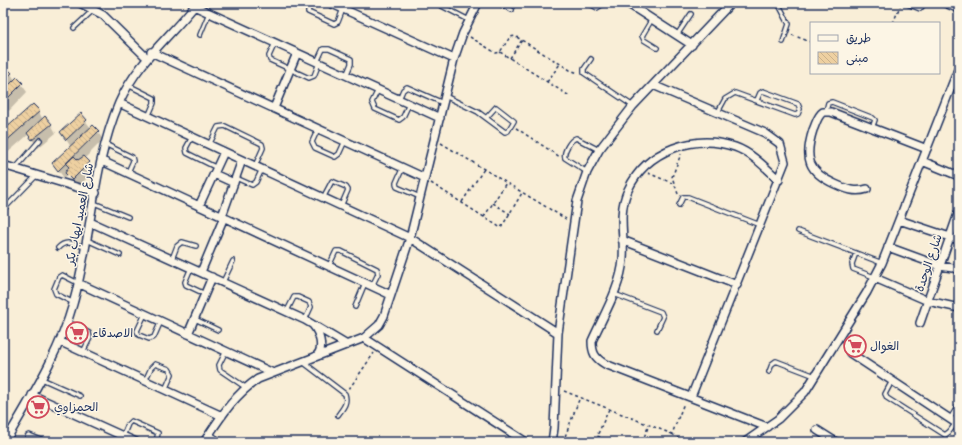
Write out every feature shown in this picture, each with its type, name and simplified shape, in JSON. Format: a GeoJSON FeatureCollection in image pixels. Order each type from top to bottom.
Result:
{"type":"FeatureCollection","features":[{"type":"Feature","properties":{"kind":"street"},"geometry":{"type":"LineString","coordinates":[[80,3],[94,6],[149,55],[274,108],[425,178]]}},
{"type":"Feature","properties":{"kind":"street"},"geometry":{"type":"LineString","coordinates":[[204,442],[232,400],[246,387],[271,372],[364,338],[380,325],[410,238],[454,59],[463,33],[477,3]]}},
{"type":"Feature","properties":{"kind":"street"},"geometry":{"type":"LineString","coordinates":[[627,3],[692,44]]}},
{"type":"Feature","properties":{"kind":"street"},"geometry":{"type":"LineString","coordinates":[[552,442],[554,428],[558,333],[573,223],[577,202],[587,172],[599,150],[633,106],[732,3]]}},
{"type":"Feature","properties":{"kind":"street"},"geometry":{"type":"LineString","coordinates":[[946,3],[959,9]]}},
{"type":"Feature","properties":{"kind":"street"},"geometry":{"type":"LineString","coordinates":[[334,4],[454,59]]}},
{"type":"Feature","properties":{"kind":"street"},"geometry":{"type":"LineString","coordinates":[[196,5],[209,13],[440,118]]}},
{"type":"Feature","properties":{"kind":"street","name":"شارع العميد ايهاب بكر"},"geometry":{"type":"LineString","coordinates":[[5,442],[42,379],[61,342],[68,322],[74,303],[105,144],[119,103],[128,85],[149,55],[196,5]]}},
{"type":"Feature","properties":{"kind":"street"},"geometry":{"type":"LineString","coordinates":[[274,108],[297,53]]}},
{"type":"Feature","properties":{"kind":"street"},"geometry":{"type":"LineString","coordinates":[[745,442],[767,427],[797,401],[815,376],[875,278],[959,67]]}},
{"type":"Feature","properties":{"kind":"street"},"geometry":{"type":"LineString","coordinates":[[653,85],[765,133],[780,144],[785,162],[737,285],[689,397]]}},
{"type":"Feature","properties":{"kind":"street"},"geometry":{"type":"LineString","coordinates":[[119,103],[410,238],[558,333]]}},
{"type":"Feature","properties":{"kind":"street"},"geometry":{"type":"LineString","coordinates":[[867,189],[857,191],[846,189],[824,179],[812,167],[808,158],[810,141],[819,116],[826,111],[927,149]]}},
{"type":"Feature","properties":{"kind":"street"},"geometry":{"type":"LineString","coordinates":[[767,427],[597,359],[592,351],[592,341],[620,276],[623,258],[621,214],[628,190],[641,170],[661,153],[686,143],[711,142],[736,148],[758,161],[779,180]]}},
{"type":"Feature","properties":{"kind":"street"},"geometry":{"type":"LineString","coordinates":[[199,206],[224,152]]}},
{"type":"Feature","properties":{"kind":"street"},"geometry":{"type":"LineString","coordinates":[[201,272],[223,217],[242,160]]}},
{"type":"Feature","properties":{"kind":"street"},"geometry":{"type":"LineString","coordinates":[[102,161],[391,295]]}},
{"type":"Feature","properties":{"kind":"street"},"geometry":{"type":"LineString","coordinates":[[922,161],[959,176]]}},
{"type":"Feature","properties":{"kind":"street"},"geometry":{"type":"LineString","coordinates":[[3,165],[96,193]]}},
{"type":"Feature","properties":{"kind":"street"},"geometry":{"type":"LineString","coordinates":[[215,171],[235,180]]}},
{"type":"Feature","properties":{"kind":"street","name":"شارع الوحدة"},"geometry":{"type":"LineString","coordinates":[[920,323],[959,210]]}},
{"type":"Feature","properties":{"kind":"street"},"geometry":{"type":"LineString","coordinates":[[899,220],[959,240]]}},
{"type":"Feature","properties":{"kind":"street"},"geometry":{"type":"LineString","coordinates":[[90,222],[308,321],[347,345]]}},
{"type":"Feature","properties":{"kind":"street"},"geometry":{"type":"LineString","coordinates":[[622,240],[737,285]]}},
{"type":"Feature","properties":{"kind":"street"},"geometry":{"type":"LineString","coordinates":[[888,248],[940,266],[959,269]]}},
{"type":"Feature","properties":{"kind":"street"},"geometry":{"type":"LineString","coordinates":[[188,334],[212,277]]}},
{"type":"Feature","properties":{"kind":"street"},"geometry":{"type":"LineString","coordinates":[[875,278],[928,301],[959,308]]}},
{"type":"Feature","properties":{"kind":"street"},"geometry":{"type":"LineString","coordinates":[[78,283],[271,372]]}},
{"type":"Feature","properties":{"kind":"street"},"geometry":{"type":"LineString","coordinates":[[308,321],[314,326],[319,336],[320,351],[316,356]]}},
{"type":"Feature","properties":{"kind":"street"},"geometry":{"type":"LineString","coordinates":[[364,338],[526,442]]}},
{"type":"Feature","properties":{"kind":"street"},"geometry":{"type":"LineString","coordinates":[[61,342],[222,416]]}},
{"type":"Feature","properties":{"kind":"street"},"geometry":{"type":"LineString","coordinates":[[850,353],[955,422]]}},
{"type":"Feature","properties":{"kind":"street"},"geometry":{"type":"LineString","coordinates":[[32,395],[136,442]]}},
{"type":"Feature","properties":{"kind":"street"},"geometry":{"type":"LineString","coordinates":[[817,430],[836,442]]}},
{"type":"Feature","properties":{"kind":"street"},"geometry":{"type":"LineString","coordinates":[[29,437],[41,442]]}},
{"type":"Feature","properties":{"kind":"lane"},"geometry":{"type":"LineString","coordinates":[[310,3],[308,12],[334,24],[338,22],[343,9]]}},
{"type":"Feature","properties":{"kind":"lane"},"geometry":{"type":"LineString","coordinates":[[436,3],[469,20]]}},
{"type":"Feature","properties":{"kind":"lane"},"geometry":{"type":"LineString","coordinates":[[499,3],[512,10]]}},
{"type":"Feature","properties":{"kind":"lane"},"geometry":{"type":"LineString","coordinates":[[588,3],[599,8],[605,3]]}},
{"type":"Feature","properties":{"kind":"lane"},"geometry":{"type":"LineString","coordinates":[[778,3],[788,20],[783,42]]}},
{"type":"Feature","properties":{"kind":"lane"},"geometry":{"type":"LineString","coordinates":[[905,3],[920,9],[925,3]]}},
{"type":"Feature","properties":{"kind":"lane"},"geometry":{"type":"LineString","coordinates":[[74,28],[94,6]]}},
{"type":"Feature","properties":{"kind":"lane"},"geometry":{"type":"LineString","coordinates":[[200,35],[209,13]]}},
{"type":"Feature","properties":{"kind":"lane"},"geometry":{"type":"LineString","coordinates":[[678,35],[691,14]]}},
{"type":"Feature","properties":{"kind":"lane"},"geometry":{"type":"LineString","coordinates":[[652,19],[642,36],[644,40],[657,48]]}},
{"type":"Feature","properties":{"kind":"lane"},"geometry":{"type":"LineString","coordinates":[[275,43],[269,56],[270,60],[290,70],[309,78],[314,76],[321,52],[326,48],[351,59],[352,62],[346,76]]}},
{"type":"Feature","properties":{"kind":"lane"},"geometry":{"type":"LineString","coordinates":[[592,59],[584,71],[633,106]]}},
{"type":"Feature","properties":{"kind":"lane"},"geometry":{"type":"LineString","coordinates":[[128,85],[154,98],[154,103],[148,116]]}},
{"type":"Feature","properties":{"kind":"lane"},"geometry":{"type":"LineString","coordinates":[[398,100],[403,90],[407,87],[444,99],[486,118],[505,132],[511,125],[513,119],[496,107],[492,108],[486,118]]}},
{"type":"Feature","properties":{"kind":"lane"},"geometry":{"type":"LineString","coordinates":[[378,90],[372,102],[375,109],[399,120],[403,117],[409,104]]}},
{"type":"Feature","properties":{"kind":"lane"},"geometry":{"type":"LineString","coordinates":[[718,112],[725,99],[735,93],[795,115],[798,114],[800,109],[798,104],[765,91],[761,91],[757,100]]}},
{"type":"Feature","properties":{"kind":"lane"},"geometry":{"type":"LineString","coordinates":[[209,145],[218,127],[225,126],[262,144],[263,148],[256,182],[252,185],[235,180]]}},
{"type":"Feature","properties":{"kind":"lane"},"geometry":{"type":"LineString","coordinates":[[318,128],[312,142],[315,148],[335,157],[339,154],[345,141]]}},
{"type":"Feature","properties":{"kind":"lane"},"geometry":{"type":"LineString","coordinates":[[192,137],[186,148],[187,153],[215,171]]}},
{"type":"Feature","properties":{"kind":"lane"},"geometry":{"type":"LineString","coordinates":[[587,172],[565,158],[564,153],[573,138],[579,139],[599,150]]}},
{"type":"Feature","properties":{"kind":"lane"},"geometry":{"type":"LineString","coordinates":[[15,169],[40,140]]}},
{"type":"Feature","properties":{"kind":"lane"},"geometry":{"type":"LineString","coordinates":[[105,144],[132,157],[133,161],[128,172]]}},
{"type":"Feature","properties":{"kind":"lane"},"geometry":{"type":"LineString","coordinates":[[403,167],[396,183],[397,187],[420,197]]}},
{"type":"Feature","properties":{"kind":"lane"},"geometry":{"type":"LineString","coordinates":[[4,209],[37,175]]}},
{"type":"Feature","properties":{"kind":"lane"},"geometry":{"type":"LineString","coordinates":[[323,198],[332,181],[346,187],[348,190],[340,206]]}},
{"type":"Feature","properties":{"kind":"lane"},"geometry":{"type":"LineString","coordinates":[[680,205],[682,199],[688,197],[761,225]]}},
{"type":"Feature","properties":{"kind":"lane"},"geometry":{"type":"LineString","coordinates":[[94,203],[128,217]]}},
{"type":"Feature","properties":{"kind":"lane"},"geometry":{"type":"LineString","coordinates":[[798,232],[882,263]]}},
{"type":"Feature","properties":{"kind":"lane"},"geometry":{"type":"LineString","coordinates":[[58,248],[62,244],[68,242],[86,244],[120,255]]}},
{"type":"Feature","properties":{"kind":"lane"},"geometry":{"type":"LineString","coordinates":[[172,259],[177,246],[182,242],[196,246]]}},
{"type":"Feature","properties":{"kind":"lane"},"geometry":{"type":"LineString","coordinates":[[329,266],[336,252],[341,251],[378,269],[378,274],[369,284],[355,307]]}},
{"type":"Feature","properties":{"kind":"lane"},"geometry":{"type":"LineString","coordinates":[[856,254],[852,264],[853,269],[875,278]]}},
{"type":"Feature","properties":{"kind":"lane"},"geometry":{"type":"LineString","coordinates":[[223,282],[233,261]]}},
{"type":"Feature","properties":{"kind":"lane"},"geometry":{"type":"LineString","coordinates":[[192,268],[185,284],[205,294]]}},
{"type":"Feature","properties":{"kind":"lane"},"geometry":{"type":"LineString","coordinates":[[74,303],[56,294],[54,289],[59,277],[62,275],[78,283]]}},
{"type":"Feature","properties":{"kind":"lane"},"geometry":{"type":"LineString","coordinates":[[613,293],[661,312],[663,317],[657,330]]}},
{"type":"Feature","properties":{"kind":"lane"},"geometry":{"type":"LineString","coordinates":[[287,312],[294,297],[298,297],[309,302],[311,307],[308,321]]}},
{"type":"Feature","properties":{"kind":"lane"},"geometry":{"type":"LineString","coordinates":[[145,314],[137,332],[139,335],[149,340],[154,337],[161,321]]}},
{"type":"Feature","properties":{"kind":"lane"},"geometry":{"type":"LineString","coordinates":[[195,319],[218,330]]}},
{"type":"Feature","properties":{"kind":"lane"},"geometry":{"type":"LineString","coordinates":[[68,322],[89,333],[90,338],[83,352]]}},
{"type":"Feature","properties":{"kind":"lane"},"geometry":{"type":"LineString","coordinates":[[226,351],[219,365],[220,370],[246,387]]}},
{"type":"Feature","properties":{"kind":"lane"},"geometry":{"type":"LineString","coordinates":[[303,361],[345,394],[347,400],[338,415]]}},
{"type":"Feature","properties":{"kind":"lane"},"geometry":{"type":"LineString","coordinates":[[769,372],[772,364],[776,361],[815,376]]}},
{"type":"Feature","properties":{"kind":"lane"},"geometry":{"type":"LineString","coordinates":[[145,381],[152,366],[158,364],[169,369],[172,374],[165,390]]}},
{"type":"Feature","properties":{"kind":"lane"},"geometry":{"type":"LineString","coordinates":[[42,379],[80,396]]}},
{"type":"Feature","properties":{"kind":"lane"},"geometry":{"type":"LineString","coordinates":[[892,381],[886,391],[886,396],[945,435],[949,432],[955,422],[959,404]]}},
{"type":"Feature","properties":{"kind":"lane"},"geometry":{"type":"LineString","coordinates":[[123,436],[128,424],[131,421],[158,433],[156,442]]}},
{"type":"Feature","properties":{"kind":"lane"},"geometry":{"type":"LineString","coordinates":[[210,434],[223,442]]}},
{"type":"Feature","properties":{"kind":"path"},"geometry":{"type":"LineString","coordinates":[[893,22],[901,3]]}},
{"type":"Feature","properties":{"kind":"path"},"geometry":{"type":"LineString","coordinates":[[463,33],[494,53],[500,52],[571,97]]}},
{"type":"Feature","properties":{"kind":"path"},"geometry":{"type":"LineString","coordinates":[[786,33],[810,42]]}},
{"type":"Feature","properties":{"kind":"path"},"geometry":{"type":"LineString","coordinates":[[500,52],[512,36],[522,40],[574,72],[584,71]]}},
{"type":"Feature","properties":{"kind":"path"},"geometry":{"type":"LineString","coordinates":[[510,58],[522,40]]}},
{"type":"Feature","properties":{"kind":"path"},"geometry":{"type":"LineString","coordinates":[[547,82],[560,64]]}},
{"type":"Feature","properties":{"kind":"path"},"geometry":{"type":"LineString","coordinates":[[511,125],[550,152],[565,158]]}},
{"type":"Feature","properties":{"kind":"path"},"geometry":{"type":"LineString","coordinates":[[434,139],[573,223]]}},
{"type":"Feature","properties":{"kind":"path"},"geometry":{"type":"LineString","coordinates":[[682,199],[673,183],[672,177],[686,143]]}},
{"type":"Feature","properties":{"kind":"path"},"geometry":{"type":"LineString","coordinates":[[462,203],[484,169]]}},
{"type":"Feature","properties":{"kind":"path"},"geometry":{"type":"LineString","coordinates":[[641,170],[673,183]]}},
{"type":"Feature","properties":{"kind":"path"},"geometry":{"type":"LineString","coordinates":[[425,178],[501,228],[522,192]]}},
{"type":"Feature","properties":{"kind":"path"},"geometry":{"type":"LineString","coordinates":[[484,217],[506,183]]}},
{"type":"Feature","properties":{"kind":"path"},"geometry":{"type":"LineString","coordinates":[[493,203],[510,214]]}},
{"type":"Feature","properties":{"kind":"path"},"geometry":{"type":"LineString","coordinates":[[345,394],[378,347]]}},
{"type":"Feature","properties":{"kind":"path"},"geometry":{"type":"LineString","coordinates":[[556,388],[672,434],[684,442]]}},
{"type":"Feature","properties":{"kind":"path"},"geometry":{"type":"LineString","coordinates":[[563,442],[580,397]]}},
{"type":"Feature","properties":{"kind":"path"},"geometry":{"type":"LineString","coordinates":[[672,434],[689,397]]}},
{"type":"Feature","properties":{"kind":"path"},"geometry":{"type":"LineString","coordinates":[[609,409],[597,436],[612,442]]}},
{"type":"Feature","properties":{"kind":"path"},"geometry":{"type":"LineString","coordinates":[[642,442],[649,425]]}},
{"type":"Feature","properties":{"kind":"building"},"geometry":{"type":"Polygon","coordinates":[[[5,66],[12,73],[3,81],[3,68],[5,66]]]}},
{"type":"Feature","properties":{"kind":"building"},"geometry":{"type":"Polygon","coordinates":[[[17,77],[23,83],[3,103],[3,91],[17,77]]]}},
{"type":"Feature","properties":{"kind":"building"},"geometry":{"type":"Polygon","coordinates":[[[33,104],[40,111],[3,144],[3,131],[33,104]]]}},
{"type":"Feature","properties":{"kind":"building"},"geometry":{"type":"Polygon","coordinates":[[[81,113],[87,120],[66,140],[60,132],[81,113]]]}},
{"type":"Feature","properties":{"kind":"building"},"geometry":{"type":"Polygon","coordinates":[[[45,116],[52,124],[32,140],[27,133],[45,116]]]}},
{"type":"Feature","properties":{"kind":"building"},"geometry":{"type":"Polygon","coordinates":[[[93,125],[99,131],[58,171],[52,163],[93,125]]]}},
{"type":"Feature","properties":{"kind":"building"},"geometry":{"type":"Polygon","coordinates":[[[74,156],[78,160],[84,156],[90,162],[72,180],[65,173],[69,167],[66,164],[74,156]]]}},
{"type":"Feature","properties":{"kind":"place","name":"الاصدقاء"},"geometry":{"type":"Point","coordinates":[77,333]}},
{"type":"Feature","properties":{"kind":"place","name":"الغوال"},"geometry":{"type":"Point","coordinates":[855,346]}},
{"type":"Feature","properties":{"kind":"place","name":"الحمزاوي"},"geometry":{"type":"Point","coordinates":[38,407]}}]}
